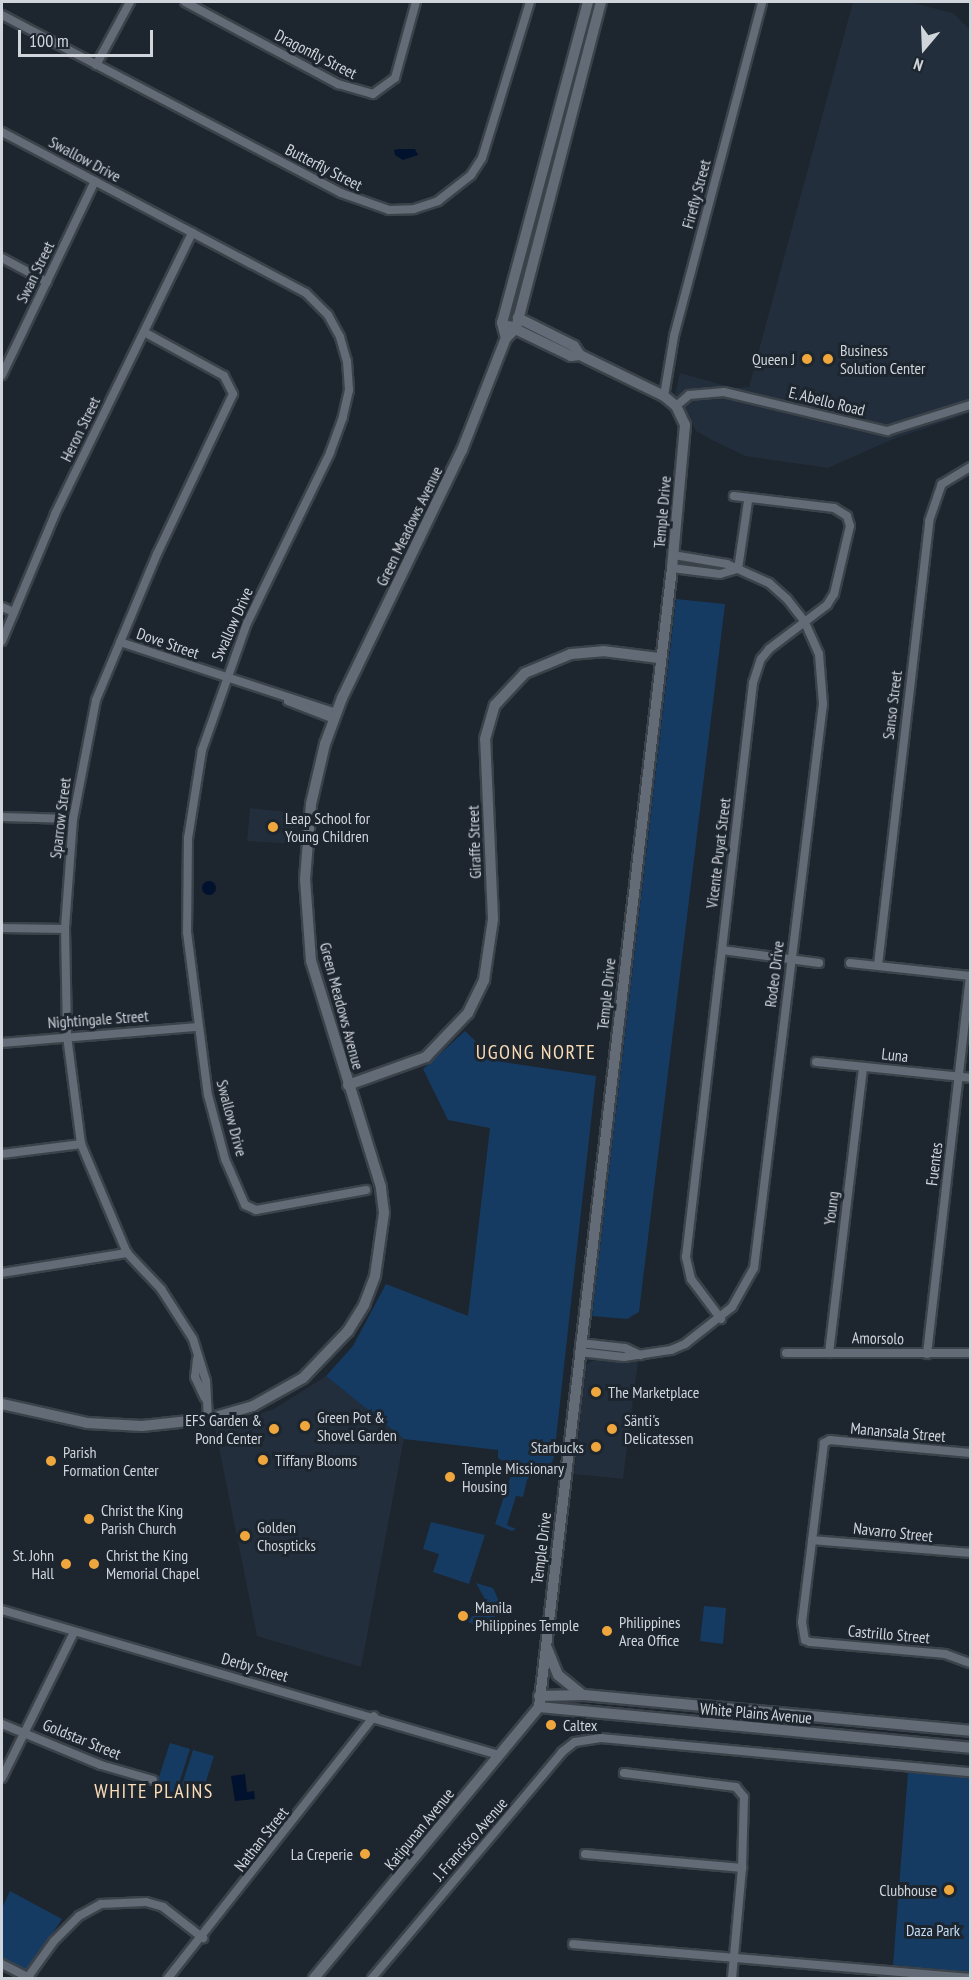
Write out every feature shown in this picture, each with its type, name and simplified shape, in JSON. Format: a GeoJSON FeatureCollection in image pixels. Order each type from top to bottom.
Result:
{"type":"FeatureCollection","features":[{"type":"Feature","properties":{"kind":"street"},"geometry":{"type":"LineString","coordinates":[[96,65],[130,2]]}},
{"type":"Feature","properties":{"kind":"street","name":"Dragonfly Street"},"geometry":{"type":"LineString","coordinates":[[185,2],[338,84],[373,94],[395,78],[416,2]]}},
{"type":"Feature","properties":{"kind":"street","name":"Butterfly Street"},"geometry":{"type":"LineString","coordinates":[[2,15],[367,206],[389,210],[414,209],[453,191],[482,158],[530,2]]}},
{"type":"Feature","properties":{"kind":"street"},"geometry":{"type":"LineString","coordinates":[[506,338],[502,323],[588,2]]}},
{"type":"Feature","properties":{"kind":"street"},"geometry":{"type":"LineString","coordinates":[[517,323],[601,2]]}},
{"type":"Feature","properties":{"kind":"street","name":"Firefly Street"},"geometry":{"type":"LineString","coordinates":[[664,396],[674,336],[762,2]]}},
{"type":"Feature","properties":{"kind":"street"},"geometry":{"type":"LineString","coordinates":[[560,106],[573,110]]}},
{"type":"Feature","properties":{"kind":"street","name":"Swallow Drive"},"geometry":{"type":"LineString","coordinates":[[2,132],[306,293],[328,315],[347,361],[349,390],[330,453],[247,623],[225,678],[202,750],[188,838],[187,932],[197,1027],[208,1095],[225,1159],[249,1208],[366,1190]]}},
{"type":"Feature","properties":{"kind":"street"},"geometry":{"type":"LineString","coordinates":[[550,143],[563,147]]}},
{"type":"Feature","properties":{"kind":"street","name":"Swan Street"},"geometry":{"type":"LineString","coordinates":[[2,375],[95,182]]}},
{"type":"Feature","properties":{"kind":"street","name":"Heron Street"},"geometry":{"type":"LineString","coordinates":[[2,641],[55,514],[192,232]]}},
{"type":"Feature","properties":{"kind":"street"},"geometry":{"type":"LineString","coordinates":[[525,236],[539,239]]}},
{"type":"Feature","properties":{"kind":"street"},"geometry":{"type":"LineString","coordinates":[[2,258],[47,282]]}},
{"type":"Feature","properties":{"kind":"street"},"geometry":{"type":"LineString","coordinates":[[502,323],[517,323],[574,346],[580,355],[664,396],[676,406]]}},
{"type":"Feature","properties":{"kind":"street","name":"Green Meadows Avenue"},"geometry":{"type":"LineString","coordinates":[[2,1404],[87,1423],[142,1426],[208,1419],[254,1407],[303,1378],[348,1331],[364,1305],[375,1276],[384,1213],[381,1187],[311,962],[306,909],[311,804],[335,716],[462,450],[506,338],[517,323]]}},
{"type":"Feature","properties":{"kind":"street","name":"Sparrow Street"},"geometry":{"type":"LineString","coordinates":[[144,332],[224,376],[233,394],[96,700],[73,819],[65,929],[67,1036],[81,1144],[127,1253],[184,1321],[197,1356],[195,1377],[206,1401],[208,1419]]}},
{"type":"Feature","properties":{"kind":"street","name":"E. Abello Road"},"geometry":{"type":"LineString","coordinates":[[676,406],[689,395],[723,392],[887,431],[970,405]]}},
{"type":"Feature","properties":{"kind":"street","name":"Temple Drive"},"geometry":{"type":"LineString","coordinates":[[539,1702],[659,658],[672,568],[685,425],[676,406]]}},
{"type":"Feature","properties":{"kind":"street","name":"Sanso Street"},"geometry":{"type":"LineString","coordinates":[[878,965],[928,521],[942,484],[970,467]]}},
{"type":"Feature","properties":{"kind":"street","name":"Vicente Puyat Street"},"geometry":{"type":"LineString","coordinates":[[721,1319],[691,1279],[686,1257],[756,670],[769,649],[805,622],[834,594],[850,526],[847,516],[834,508],[748,501],[734,496]]}},
{"type":"Feature","properties":{"kind":"street"},"geometry":{"type":"LineString","coordinates":[[672,568],[720,574],[738,569],[748,501]]}},
{"type":"Feature","properties":{"kind":"street","name":"Rodeo Drive"},"geometry":{"type":"LineString","coordinates":[[579,1348],[640,1355],[685,1344],[721,1319],[746,1286],[758,1254],[824,688],[819,654],[805,622],[769,583],[738,569],[673,555]]}},
{"type":"Feature","properties":{"kind":"street"},"geometry":{"type":"LineString","coordinates":[[2,607],[14,612]]}},
{"type":"Feature","properties":{"kind":"street","name":"Dove Street"},"geometry":{"type":"LineString","coordinates":[[120,642],[335,716]]}},
{"type":"Feature","properties":{"kind":"street","name":"Giraffe Street"},"geometry":{"type":"LineString","coordinates":[[348,1085],[426,1057],[468,1013],[481,986],[493,919],[485,739],[495,705],[525,673],[543,662],[571,654],[603,651],[659,658]]}},
{"type":"Feature","properties":{"kind":"street"},"geometry":{"type":"LineString","coordinates":[[2,817],[73,819]]}},
{"type":"Feature","properties":{"kind":"street"},"geometry":{"type":"LineString","coordinates":[[2,928],[65,929]]}},
{"type":"Feature","properties":{"kind":"street"},"geometry":{"type":"LineString","coordinates":[[722,950],[819,963]]}},
{"type":"Feature","properties":{"kind":"street"},"geometry":{"type":"LineString","coordinates":[[850,963],[970,976]]}},
{"type":"Feature","properties":{"kind":"street","name":"Fuentes"},"geometry":{"type":"LineString","coordinates":[[927,1354],[970,976]]}},
{"type":"Feature","properties":{"kind":"street","name":"Nightingale Street"},"geometry":{"type":"LineString","coordinates":[[2,1043],[197,1027]]}},
{"type":"Feature","properties":{"kind":"street","name":"Luna"},"geometry":{"type":"LineString","coordinates":[[816,1062],[970,1078]]}},
{"type":"Feature","properties":{"kind":"street","name":"Young"},"geometry":{"type":"LineString","coordinates":[[829,1353],[863,1067]]}},
{"type":"Feature","properties":{"kind":"street"},"geometry":{"type":"LineString","coordinates":[[2,1154],[81,1144]]}},
{"type":"Feature","properties":{"kind":"street"},"geometry":{"type":"LineString","coordinates":[[2,1273],[127,1253]]}},
{"type":"Feature","properties":{"kind":"street","name":"Amorsolo"},"geometry":{"type":"LineString","coordinates":[[786,1353],[970,1353]]}},
{"type":"Feature","properties":{"kind":"street","name":"Manansala Street"},"geometry":{"type":"LineString","coordinates":[[812,1540],[825,1443],[830,1440],[970,1454]]}},
{"type":"Feature","properties":{"kind":"street","name":"Navarro Street"},"geometry":{"type":"LineString","coordinates":[[812,1540],[970,1552]]}},
{"type":"Feature","properties":{"kind":"street","name":"Castrillo Street"},"geometry":{"type":"LineString","coordinates":[[812,1540],[802,1622],[805,1640],[945,1654],[970,1663]]}},
{"type":"Feature","properties":{"kind":"street","name":"Derby Street"},"geometry":{"type":"LineString","coordinates":[[2,1610],[374,1716],[499,1755]]}},
{"type":"Feature","properties":{"kind":"street"},"geometry":{"type":"LineString","coordinates":[[2,1778],[74,1632]]}},
{"type":"Feature","properties":{"kind":"street"},"geometry":{"type":"LineString","coordinates":[[545,1639],[548,1655],[558,1675],[584,1695]]}},
{"type":"Feature","properties":{"kind":"street","name":"White Plains Avenue"},"geometry":{"type":"LineString","coordinates":[[539,1702],[584,1695],[970,1731]]}},
{"type":"Feature","properties":{"kind":"street","name":"White Plains Avenue"},"geometry":{"type":"LineString","coordinates":[[539,1702],[970,1748]]}},
{"type":"Feature","properties":{"kind":"street","name":"Katipunan Avenue"},"geometry":{"type":"LineString","coordinates":[[314,1978],[499,1755],[539,1702]]}},
{"type":"Feature","properties":{"kind":"street","name":"Nathan Street"},"geometry":{"type":"LineString","coordinates":[[168,1978],[203,1938],[374,1716]]}},
{"type":"Feature","properties":{"kind":"street"},"geometry":{"type":"LineString","coordinates":[[870,1739],[872,1723]]}},
{"type":"Feature","properties":{"kind":"street","name":"Goldstar Street"},"geometry":{"type":"LineString","coordinates":[[2,1724],[101,1765],[153,1780]]}},
{"type":"Feature","properties":{"kind":"street","name":"J. Francisco Avenue"},"geometry":{"type":"LineString","coordinates":[[372,1978],[562,1752],[575,1742],[602,1738],[970,1772]]}},
{"type":"Feature","properties":{"kind":"street"},"geometry":{"type":"LineString","coordinates":[[624,1773],[736,1787],[744,1797],[742,1868],[732,1978]]}},
{"type":"Feature","properties":{"kind":"street"},"geometry":{"type":"LineString","coordinates":[[585,1854],[742,1868]]}},
{"type":"Feature","properties":{"kind":"street"},"geometry":{"type":"LineString","coordinates":[[2,1964],[29,1978],[54,1941],[79,1916],[101,1904],[146,1902],[163,1907],[203,1938]]}},
{"type":"Feature","properties":{"kind":"street"},"geometry":{"type":"LineString","coordinates":[[573,1944],[734,1957],[920,1976],[970,1978]]}},
{"type":"Feature","properties":{"kind":"shaded area"},"geometry":{"type":"Polygon","coordinates":[[[853,2],[909,2],[953,13],[970,30],[970,413],[891,440],[828,468],[745,456],[696,431],[675,394],[680,373],[734,388],[749,387],[853,2]]]}},
{"type":"Feature","properties":{"kind":"shaded area"},"geometry":{"type":"Polygon","coordinates":[[[415,149],[418,155],[403,160],[395,155],[394,150],[415,149]]]}},
{"type":"Feature","properties":{"kind":"shaded area","name":"Leap School for Young Children"},"geometry":{"type":"Polygon","coordinates":[[[250,808],[298,813],[296,844],[247,841],[250,808]]]}},
{"type":"Feature","properties":{"kind":"shaded area"},"geometry":{"type":"Polygon","coordinates":[[[209,881],[214,883],[216,888],[214,893],[209,895],[204,893],[202,888],[204,883],[209,881]]]}},
{"type":"Feature","properties":{"kind":"shaded area"},"geometry":{"type":"Polygon","coordinates":[[[600,1357],[638,1361],[623,1479],[574,1474],[586,1364],[600,1357]]]}},
{"type":"Feature","properties":{"kind":"shaded area"},"geometry":{"type":"Polygon","coordinates":[[[326,1376],[404,1439],[361,1667],[257,1636],[215,1428],[274,1409],[326,1376]]]}},
{"type":"Feature","properties":{"kind":"shaded area"},"geometry":{"type":"Polygon","coordinates":[[[245,1774],[247,1792],[254,1791],[255,1799],[235,1801],[231,1776],[245,1774]]]}},
{"type":"Feature","properties":{"kind":"green space"},"geometry":{"type":"Polygon","coordinates":[[[676,599],[725,604],[639,1312],[627,1319],[592,1316],[676,599]]]}},
{"type":"Feature","properties":{"kind":"green space"},"geometry":{"type":"Polygon","coordinates":[[[465,1031],[496,1061],[596,1076],[554,1457],[549,1470],[533,1472],[527,1480],[523,1497],[516,1496],[507,1525],[516,1529],[512,1531],[495,1524],[512,1472],[510,1465],[498,1458],[498,1450],[404,1439],[326,1376],[353,1346],[386,1284],[468,1316],[490,1128],[448,1120],[423,1069],[465,1031]]]}},
{"type":"Feature","properties":{"kind":"green space"},"geometry":{"type":"Polygon","coordinates":[[[431,1522],[485,1535],[469,1584],[433,1572],[439,1554],[423,1549],[431,1522]]]}},
{"type":"Feature","properties":{"kind":"green space"},"geometry":{"type":"Polygon","coordinates":[[[476,1583],[493,1588],[503,1610],[482,1627],[465,1621],[489,1606],[476,1583]]]}},
{"type":"Feature","properties":{"kind":"green space"},"geometry":{"type":"Polygon","coordinates":[[[704,1606],[726,1608],[723,1644],[700,1641],[704,1606]]]}},
{"type":"Feature","properties":{"kind":"green space"},"geometry":{"type":"Polygon","coordinates":[[[170,1743],[190,1749],[176,1793],[156,1786],[170,1743]]]}},
{"type":"Feature","properties":{"kind":"green space"},"geometry":{"type":"Polygon","coordinates":[[[193,1750],[214,1756],[200,1800],[179,1794],[193,1750]]]}},
{"type":"Feature","properties":{"kind":"green space","name":"Daza Park"},"geometry":{"type":"Polygon","coordinates":[[[908,1772],[970,1778],[970,1972],[893,1965],[908,1772]]]}},
{"type":"Feature","properties":{"kind":"green space"},"geometry":{"type":"Polygon","coordinates":[[[10,1891],[62,1919],[26,1973],[2,1960],[2,1908],[10,1891]]]}},
{"type":"Feature","properties":{"kind":"place","name":"Queen J"},"geometry":{"type":"Point","coordinates":[807,359]}},
{"type":"Feature","properties":{"kind":"place","name":"Business Solution Center"},"geometry":{"type":"Point","coordinates":[828,359]}},
{"type":"Feature","properties":{"kind":"place","name":"Leap School for Young Children"},"geometry":{"type":"Point","coordinates":[273,827]}},
{"type":"Feature","properties":{"kind":"place","name":"The Marketplace"},"geometry":{"type":"Point","coordinates":[596,1392]}},
{"type":"Feature","properties":{"kind":"place","name":"Green Pot & Shovel Garden"},"geometry":{"type":"Point","coordinates":[305,1426]}},
{"type":"Feature","properties":{"kind":"place","name":"EFS Garden & Pond Center"},"geometry":{"type":"Point","coordinates":[274,1429]}},
{"type":"Feature","properties":{"kind":"place","name":"Sänti's Delicatessen"},"geometry":{"type":"Point","coordinates":[612,1429]}},
{"type":"Feature","properties":{"kind":"place","name":"Starbucks"},"geometry":{"type":"Point","coordinates":[596,1447]}},
{"type":"Feature","properties":{"kind":"place","name":"Tiffany Blooms"},"geometry":{"type":"Point","coordinates":[263,1460]}},
{"type":"Feature","properties":{"kind":"place","name":"Parish Formation Center"},"geometry":{"type":"Point","coordinates":[51,1461]}},
{"type":"Feature","properties":{"kind":"place","name":"Temple Missionary Housing"},"geometry":{"type":"Point","coordinates":[450,1477]}},
{"type":"Feature","properties":{"kind":"place","name":"Christ the King Parish Church"},"geometry":{"type":"Point","coordinates":[89,1519]}},
{"type":"Feature","properties":{"kind":"place","name":"Golden Chospticks"},"geometry":{"type":"Point","coordinates":[245,1536]}},
{"type":"Feature","properties":{"kind":"place","name":"St. John Hall"},"geometry":{"type":"Point","coordinates":[66,1564]}},
{"type":"Feature","properties":{"kind":"place","name":"Christ the King Memorial Chapel"},"geometry":{"type":"Point","coordinates":[94,1564]}},
{"type":"Feature","properties":{"kind":"place","name":"Manila Philippines Temple"},"geometry":{"type":"Point","coordinates":[463,1616]}},
{"type":"Feature","properties":{"kind":"place","name":"Philippines Area Office"},"geometry":{"type":"Point","coordinates":[607,1631]}},
{"type":"Feature","properties":{"kind":"place","name":"Caltex"},"geometry":{"type":"Point","coordinates":[551,1725]}},
{"type":"Feature","properties":{"kind":"place","name":"La Creperie"},"geometry":{"type":"Point","coordinates":[365,1854]}},
{"type":"Feature","properties":{"kind":"place","name":"Clubhouse"},"geometry":{"type":"Point","coordinates":[949,1890]}},
{"type":"Feature","properties":{"kind":"district","name":"UGONG NORTE"},"geometry":{"type":"Point","coordinates":[536,1052]}},
{"type":"Feature","properties":{"kind":"district","name":"WHITE PLAINS"},"geometry":{"type":"Point","coordinates":[154,1791]}}]}
